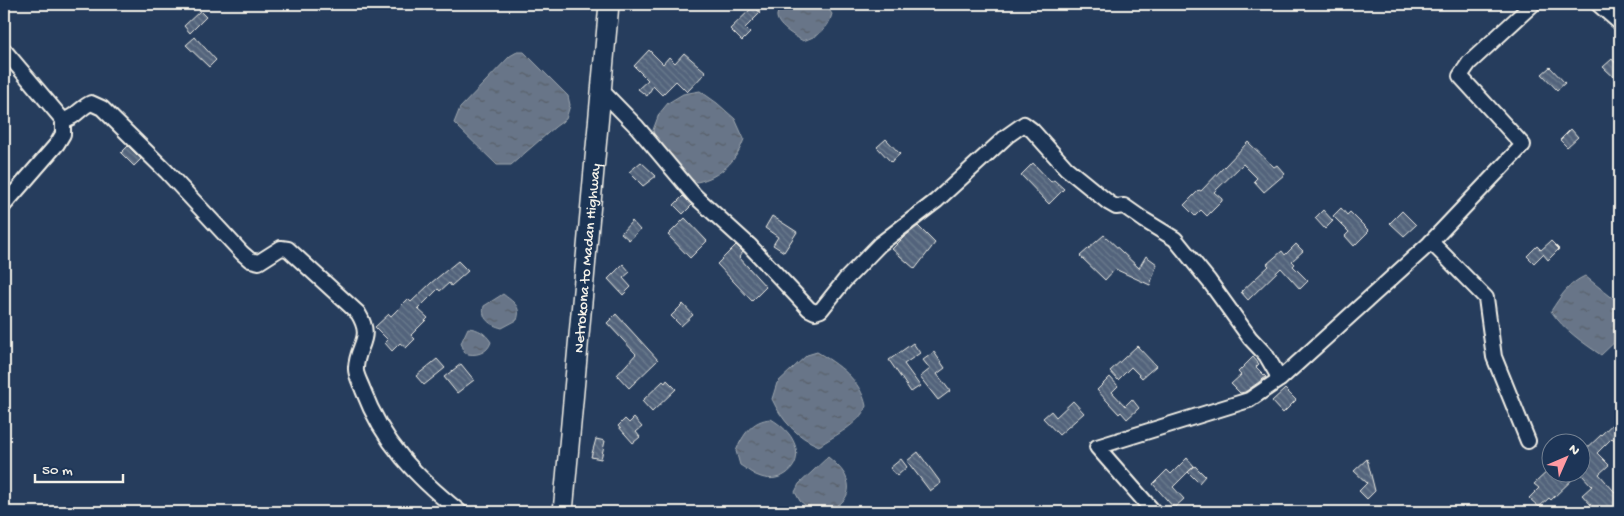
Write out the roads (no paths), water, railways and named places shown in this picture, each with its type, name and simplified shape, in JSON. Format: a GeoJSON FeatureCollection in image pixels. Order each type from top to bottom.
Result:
{"type":"FeatureCollection","features":[{"type":"Feature","properties":{"kind":"main road","name":"Netrokona to Madan Highway"},"geometry":{"type":"LineString","coordinates":[[563,512],[610,4]]}},
{"type":"Feature","properties":{"kind":"street"},"geometry":{"type":"LineString","coordinates":[[1154,512],[1098,447],[1249,400],[1280,379],[1431,242],[1523,145],[1460,76],[1469,63],[1533,4]]}},
{"type":"Feature","properties":{"kind":"street"},"geometry":{"type":"LineString","coordinates":[[1598,4],[1620,23]]}},
{"type":"Feature","properties":{"kind":"street"},"geometry":{"type":"LineString","coordinates":[[4,50],[63,120],[63,134],[57,144],[4,205]]}},
{"type":"Feature","properties":{"kind":"street"},"geometry":{"type":"LineString","coordinates":[[601,90],[637,127],[695,196],[750,246],[809,309],[814,312],[821,310],[845,280],[880,244],[936,201],[1007,136],[1024,124],[1032,130],[1066,168],[1109,203],[1116,207],[1124,206],[1176,239],[1250,338],[1266,355],[1280,379]]}},
{"type":"Feature","properties":{"kind":"street"},"geometry":{"type":"LineString","coordinates":[[63,120],[68,120],[84,106],[91,103],[96,104],[166,171],[222,233],[250,260],[259,262],[282,248],[288,249],[353,309],[362,319],[366,336],[355,369],[367,401],[384,434],[394,449],[412,469],[437,494],[460,512]]}},
{"type":"Feature","properties":{"kind":"street"},"geometry":{"type":"LineString","coordinates":[[1431,242],[1486,298],[1494,357],[1528,441]]}},
{"type":"Feature","properties":{"kind":"water"},"geometry":{"type":"Polygon","coordinates":[[[783,4],[825,4],[832,14],[822,32],[803,41],[780,23],[777,15],[783,4]]]}},
{"type":"Feature","properties":{"kind":"water"},"geometry":{"type":"Polygon","coordinates":[[[517,52],[524,52],[568,96],[570,105],[566,119],[511,165],[497,165],[454,123],[460,108],[510,56],[517,52]]]}},
{"type":"Feature","properties":{"kind":"water"},"geometry":{"type":"Polygon","coordinates":[[[700,91],[735,119],[744,139],[737,155],[726,167],[713,176],[697,182],[685,176],[656,142],[653,130],[659,114],[668,103],[683,94],[700,91]]]}},
{"type":"Feature","properties":{"kind":"water"},"geometry":{"type":"Polygon","coordinates":[[[1585,276],[1620,304],[1620,337],[1601,355],[1568,330],[1551,311],[1570,286],[1585,276]]]}},
{"type":"Feature","properties":{"kind":"water"},"geometry":{"type":"Polygon","coordinates":[[[503,294],[516,305],[518,315],[517,320],[502,328],[487,321],[483,311],[484,306],[503,294]]]}},
{"type":"Feature","properties":{"kind":"water"},"geometry":{"type":"Polygon","coordinates":[[[468,328],[475,329],[486,336],[491,342],[487,349],[477,354],[465,353],[461,343],[468,328]]]}},
{"type":"Feature","properties":{"kind":"water"},"geometry":{"type":"Polygon","coordinates":[[[817,352],[833,362],[854,381],[866,406],[858,419],[839,434],[819,446],[797,433],[785,421],[772,399],[777,383],[807,355],[817,352]]]}},
{"type":"Feature","properties":{"kind":"water"},"geometry":{"type":"Polygon","coordinates":[[[771,419],[788,433],[797,453],[793,467],[788,472],[783,476],[769,479],[755,475],[740,465],[736,451],[742,439],[753,425],[771,419]]]}},
{"type":"Feature","properties":{"kind":"water"},"geometry":{"type":"Polygon","coordinates":[[[828,457],[845,475],[848,490],[846,497],[836,506],[814,512],[800,501],[795,492],[799,484],[828,457]]]}}]}
